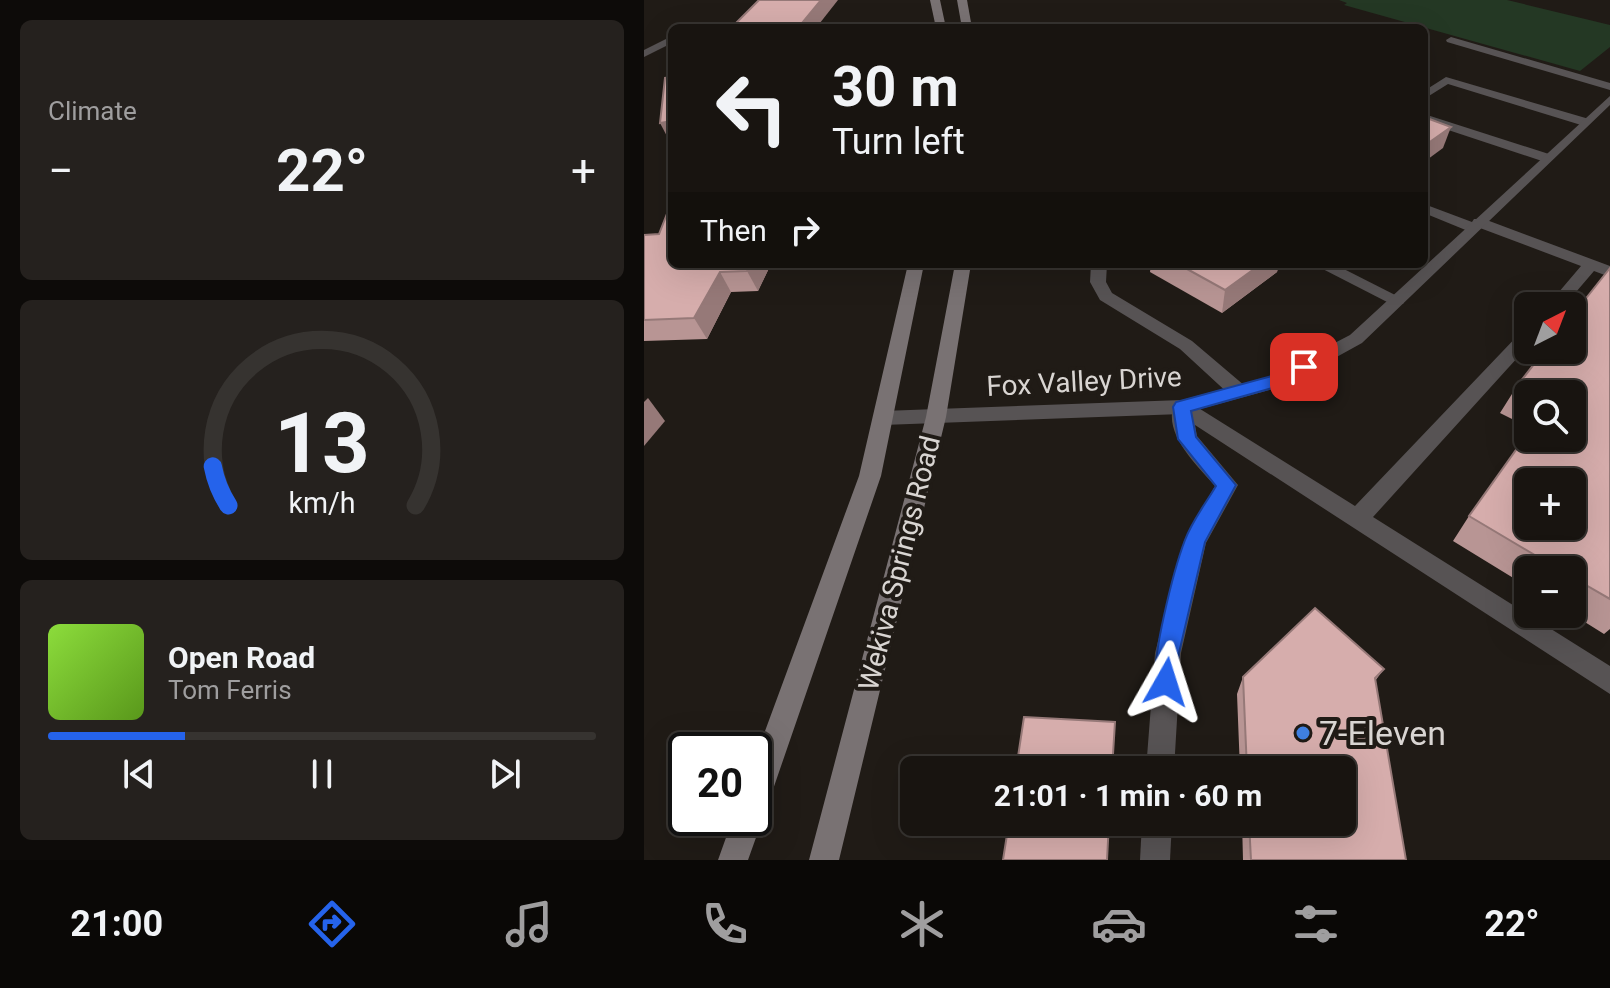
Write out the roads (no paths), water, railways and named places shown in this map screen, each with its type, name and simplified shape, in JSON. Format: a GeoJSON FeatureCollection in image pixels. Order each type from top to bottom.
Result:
{"type":"FeatureCollection","features":[{"type":"Feature","properties":{"kind":"main road"},"geometry":{"type":"LineString","coordinates":[[935,0],[940,24]]}},
{"type":"Feature","properties":{"kind":"main road"},"geometry":{"type":"LineString","coordinates":[[962,0],[966,24]]}},
{"type":"Feature","properties":{"kind":"main road","name":"Wekiva Springs Road"},"geometry":{"type":"LineString","coordinates":[[772,751],[870,476],[915,268]]}},
{"type":"Feature","properties":{"kind":"main road","name":"Wekiva Springs Road"},"geometry":{"type":"LineString","coordinates":[[824,860],[936,417],[962,268]]}},
{"type":"Feature","properties":{"kind":"main road"},"geometry":{"type":"LineString","coordinates":[[733,860],[742,836]]}},
{"type":"Feature","properties":{"kind":"street"},"geometry":{"type":"LineString","coordinates":[[1451,40],[1610,87]]}},
{"type":"Feature","properties":{"kind":"street"},"geometry":{"type":"LineString","coordinates":[[644,54],[668,41]]}},
{"type":"Feature","properties":{"kind":"street"},"geometry":{"type":"LineString","coordinates":[[1428,93],[1446,80],[1585,122]]}},
{"type":"Feature","properties":{"kind":"street","name":"Fox Valley Drive"},"geometry":{"type":"LineString","coordinates":[[883,418],[1182,407],[1277,381],[1356,339],[1610,99]]}},
{"type":"Feature","properties":{"kind":"street"},"geometry":{"type":"LineString","coordinates":[[1428,119],[1547,158]]}},
{"type":"Feature","properties":{"kind":"street"},"geometry":{"type":"LineString","coordinates":[[1428,209],[1610,272]]}},
{"type":"Feature","properties":{"kind":"street"},"geometry":{"type":"LineString","coordinates":[[1567,292],[1591,265]]}},
{"type":"Feature","properties":{"kind":"street"},"geometry":{"type":"LineString","coordinates":[[1099,268],[1098,282],[1106,296],[1186,345],[1238,391]]}},
{"type":"Feature","properties":{"kind":"street"},"geometry":{"type":"LineString","coordinates":[[1329,268],[1397,300]]}},
{"type":"Feature","properties":{"kind":"street"},"geometry":{"type":"LineString","coordinates":[[1357,519],[1514,350]]}},
{"type":"Feature","properties":{"kind":"street"},"geometry":{"type":"LineString","coordinates":[[1182,407],[1610,681]]}},
{"type":"Feature","properties":{"kind":"street"},"geometry":{"type":"LineString","coordinates":[[1161,756],[1168,653],[1195,541],[1227,485],[1187,439],[1182,407]]}},
{"type":"Feature","properties":{"kind":"street"},"geometry":{"type":"LineString","coordinates":[[1155,860],[1156,836]]}},
{"type":"Feature","properties":{"kind":"place","name":"7-Eleven"},"geometry":{"type":"Point","coordinates":[1303,733]}}]}
